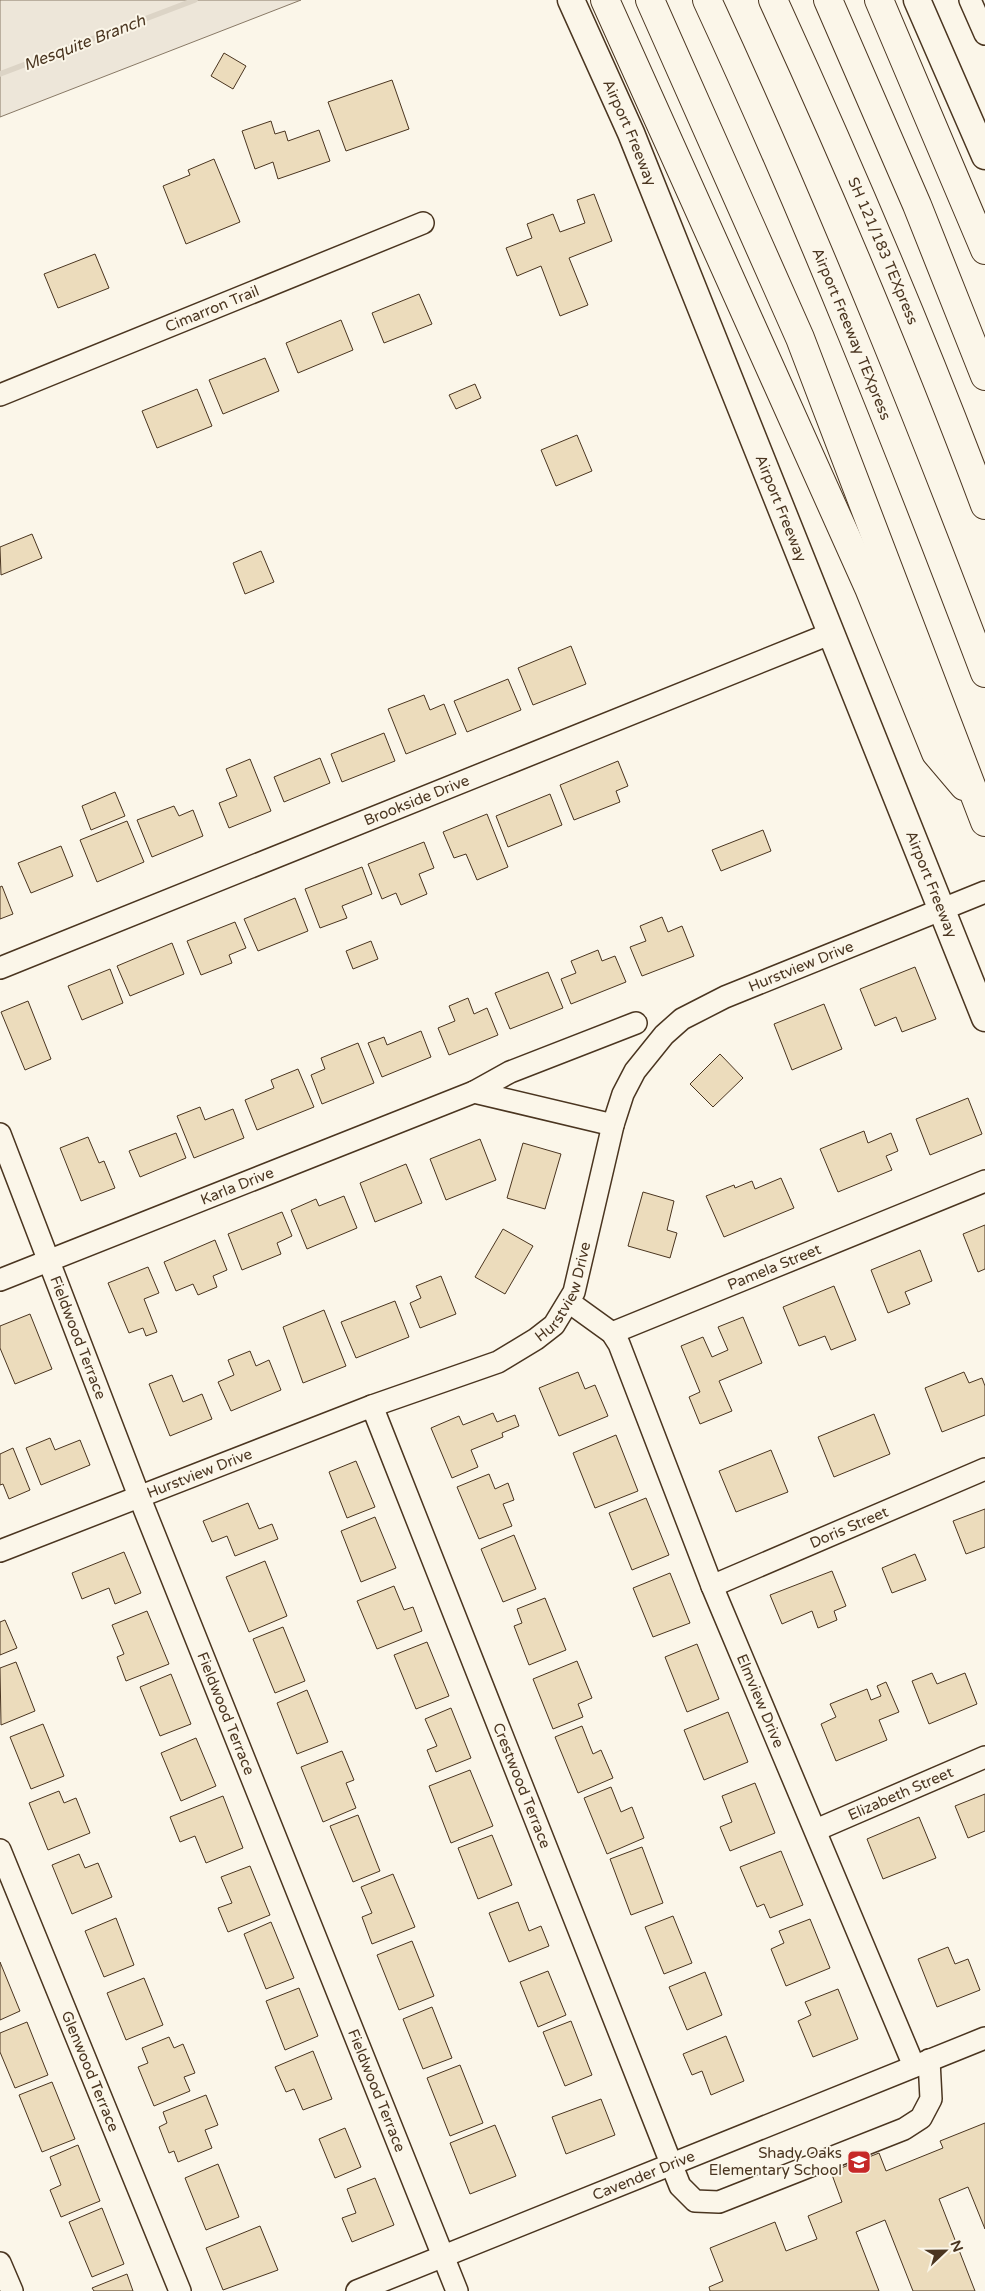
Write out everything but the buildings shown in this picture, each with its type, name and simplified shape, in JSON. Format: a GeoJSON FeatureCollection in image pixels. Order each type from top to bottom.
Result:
{"type":"FeatureCollection","features":[{"type":"Feature","properties":{"kind":"highway"},"geometry":{"type":"LineString","coordinates":[[604,0],[869,588],[936,753],[981,812]]}},
{"type":"Feature","properties":{"kind":"highway"},"geometry":{"type":"LineString","coordinates":[[650,0],[800,338],[981,812]]}},
{"type":"Feature","properties":{"kind":"highway","name":"Airport Freeway TEXpress"},"geometry":{"type":"LineString","coordinates":[[707,0],[780,161],[870,373],[985,673]]}},
{"type":"Feature","properties":{"kind":"highway","name":"SH 121/183 TEXpress"},"geometry":{"type":"LineString","coordinates":[[773,0],[829,123],[921,340],[985,505]]}},
{"type":"Feature","properties":{"kind":"highway"},"geometry":{"type":"LineString","coordinates":[[828,0],[917,205],[985,376]]}},
{"type":"Feature","properties":{"kind":"highway"},"geometry":{"type":"LineString","coordinates":[[879,0],[985,250]]}},
{"type":"Feature","properties":{"kind":"main road","name":"Airport Freeway"},"geometry":{"type":"LineString","coordinates":[[571,0],[631,133],[985,1018]]}},
{"type":"Feature","properties":{"kind":"main road"},"geometry":{"type":"LineString","coordinates":[[917,0],[985,156]]}},
{"type":"Feature","properties":{"kind":"street"},"geometry":{"type":"LineString","coordinates":[[970,0],[985,34]]}},
{"type":"Feature","properties":{"kind":"street","name":"Cimarron Trail"},"geometry":{"type":"LineString","coordinates":[[0,395],[423,224]]}},
{"type":"Feature","properties":{"kind":"street","name":"Brookside Drive"},"geometry":{"type":"LineString","coordinates":[[0,968],[832,633]]}},
{"type":"Feature","properties":{"kind":"street","name":"Hurstview Drive"},"geometry":{"type":"LineString","coordinates":[[0,1551],[372,1406],[498,1362],[548,1330],[569,1302],[574,1292],[613,1125],[623,1094],[635,1071],[649,1052],[682,1019],[725,997],[979,894]]}},
{"type":"Feature","properties":{"kind":"street","name":"Karla Drive"},"geometry":{"type":"LineString","coordinates":[[0,1280],[474,1092],[510,1072],[636,1023]]}},
{"type":"Feature","properties":{"kind":"street"},"geometry":{"type":"LineString","coordinates":[[474,1092],[613,1125]]}},
{"type":"Feature","properties":{"kind":"street","name":"Fieldwood Terrace"},"geometry":{"type":"LineString","coordinates":[[0,1134],[139,1496],[457,2291]]}},
{"type":"Feature","properties":{"kind":"street","name":"Pamela Street"},"geometry":{"type":"LineString","coordinates":[[612,1333],[985,1181]]}},
{"type":"Feature","properties":{"kind":"street"},"geometry":{"type":"LineString","coordinates":[[569,1302],[612,1333]]}},
{"type":"Feature","properties":{"kind":"street","name":"Elmview Drive"},"geometry":{"type":"LineString","coordinates":[[612,1333],[619,1344],[712,1586],[816,1830],[921,2063]]}},
{"type":"Feature","properties":{"kind":"street","name":"Crestwood Terrace"},"geometry":{"type":"LineString","coordinates":[[372,1406],[680,2186],[695,2201],[719,2202],[904,2129],[921,2118],[931,2099],[921,2063]]}},
{"type":"Feature","properties":{"kind":"street","name":"Doris Street"},"geometry":{"type":"LineString","coordinates":[[712,1586],[985,1469]]}},
{"type":"Feature","properties":{"kind":"street","name":"Elizabeth Street"},"geometry":{"type":"LineString","coordinates":[[816,1830],[985,1757]]}},
{"type":"Feature","properties":{"kind":"street","name":"Glenwood Terrace"},"geometry":{"type":"LineString","coordinates":[[0,1850],[180,2291]]}},
{"type":"Feature","properties":{"kind":"street","name":"Cavender Drive"},"geometry":{"type":"LineString","coordinates":[[357,2291],[985,2038]]}},
{"type":"Feature","properties":{"kind":"street"},"geometry":{"type":"LineString","coordinates":[[0,2263],[12,2291]]}},
{"type":"Feature","properties":{"kind":"shaded area"},"geometry":{"type":"Polygon","coordinates":[[[0,0],[301,0],[0,117],[0,0]]]}},
{"type":"Feature","properties":{"kind":"waterway","name":"Mesquite Branch"},"geometry":{"type":"LineString","coordinates":[[0,74],[195,0]]}},
{"type":"Feature","properties":{"kind":"place","name":"Shady Oaks Elementary School"},"geometry":{"type":"Point","coordinates":[859,2162]}}]}
